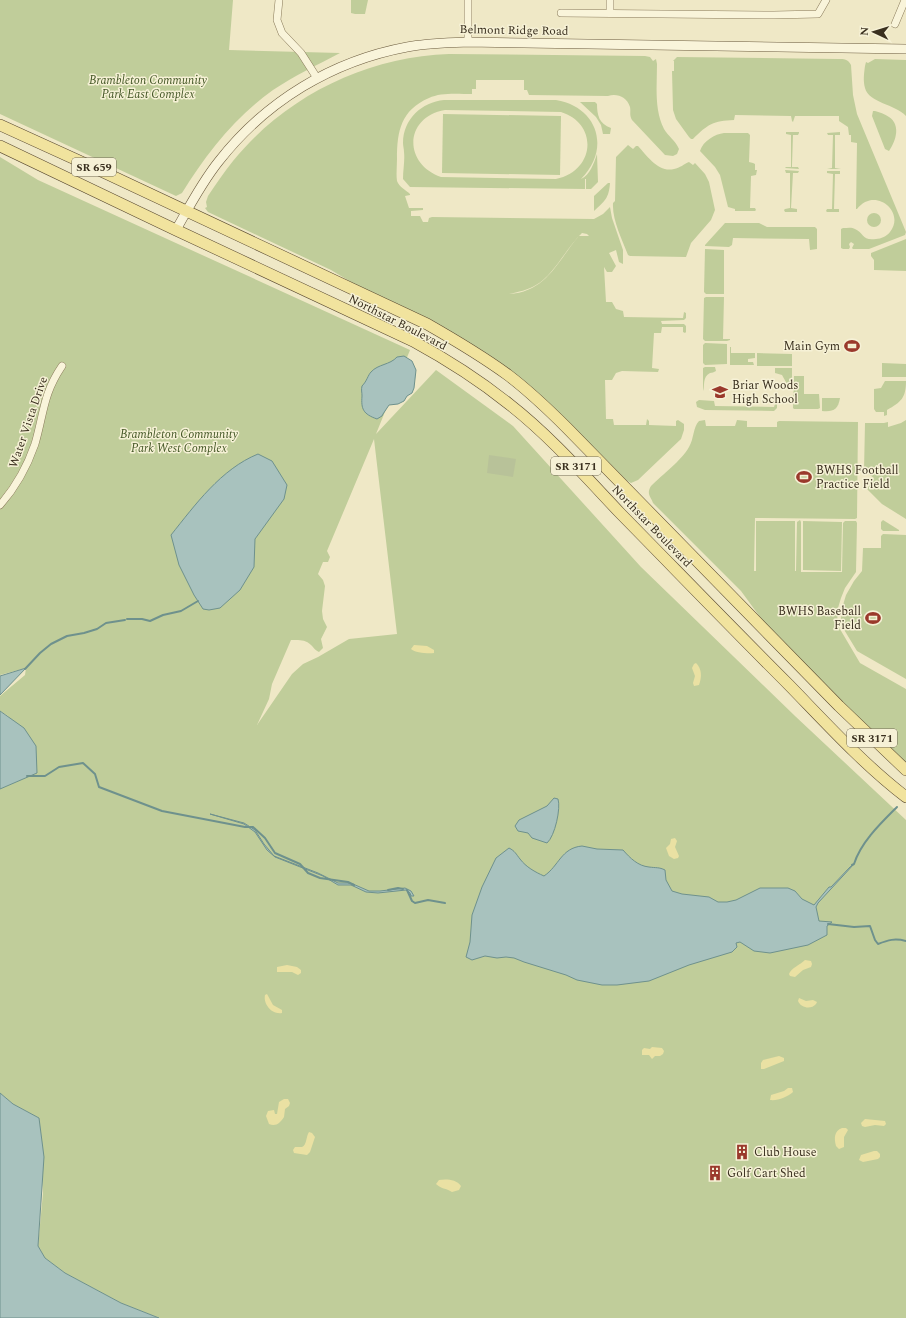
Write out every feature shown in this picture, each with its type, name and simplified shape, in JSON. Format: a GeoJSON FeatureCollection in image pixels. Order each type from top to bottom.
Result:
{"type":"FeatureCollection","features":[{"type":"Feature","properties":{"kind":"main road","name":"Belmont Ridge Road"},"geometry":{"type":"LineString","coordinates":[[176,230],[210,172],[238,138],[253,123],[287,96],[317,78],[367,56],[427,44],[468,42],[906,49]]}},
{"type":"Feature","properties":{"kind":"main road","name":"SR 659"},"geometry":{"type":"LineString","coordinates":[[0,125],[186,212]]}},
{"type":"Feature","properties":{"kind":"main road","name":"SR 659"},"geometry":{"type":"LineString","coordinates":[[0,146],[176,230]]}},
{"type":"Feature","properties":{"kind":"main road","name":"Northstar Boulevard"},"geometry":{"type":"LineString","coordinates":[[186,212],[428,324],[508,375],[567,428],[839,706],[906,770]]}},
{"type":"Feature","properties":{"kind":"main road","name":"Northstar Boulevard"},"geometry":{"type":"LineString","coordinates":[[176,230],[413,341],[467,373],[509,403],[525,416],[580,469],[658,552],[836,733],[906,797]]}},
{"type":"Feature","properties":{"kind":"street"},"geometry":{"type":"LineString","coordinates":[[279,0],[277,20],[282,33],[301,53],[317,78]]}},
{"type":"Feature","properties":{"kind":"street"},"geometry":{"type":"LineString","coordinates":[[468,0],[468,42]]}},
{"type":"Feature","properties":{"kind":"street"},"geometry":{"type":"LineString","coordinates":[[610,0],[610,13]]}},
{"type":"Feature","properties":{"kind":"street"},"geometry":{"type":"LineString","coordinates":[[561,13],[818,14],[826,0]]}},
{"type":"Feature","properties":{"kind":"street"},"geometry":{"type":"LineString","coordinates":[[895,24],[905,0]]}},
{"type":"Feature","properties":{"kind":"street","name":"Water Vista Drive"},"geometry":{"type":"LineString","coordinates":[[0,505],[23,474],[35,442],[48,392],[54,378],[62,366]]}},
{"type":"Feature","properties":{"kind":"green space","name":"Brambleton Community Park East Complex"},"geometry":{"type":"Polygon","coordinates":[[[0,0],[233,0],[229,50],[340,53],[273,90],[246,112],[211,150],[182,193],[176,196],[0,114],[0,0]]]}},
{"type":"Feature","properties":{"kind":"green space"},"geometry":{"type":"Polygon","coordinates":[[[351,0],[368,0],[365,14],[351,13],[351,0]]]}},
{"type":"Feature","properties":{"kind":"green space"},"geometry":{"type":"Polygon","coordinates":[[[449,54],[645,56],[650,57],[653,61],[656,59],[657,105],[659,114],[664,129],[679,149],[677,154],[673,156],[665,155],[632,120],[629,104],[624,98],[615,95],[529,95],[527,90],[524,90],[524,80],[476,80],[476,89],[472,89],[472,94],[439,95],[429,98],[412,109],[402,122],[397,149],[397,181],[401,187],[410,194],[405,196],[409,208],[423,208],[423,210],[411,211],[411,216],[420,216],[423,222],[428,222],[429,218],[432,217],[594,219],[603,214],[610,207],[612,218],[623,250],[623,264],[619,262],[616,250],[609,253],[616,266],[612,272],[607,272],[604,267],[606,302],[612,302],[616,309],[623,311],[624,317],[683,318],[684,312],[686,313],[686,318],[684,320],[661,321],[662,324],[684,324],[686,326],[685,333],[683,332],[683,327],[662,327],[661,333],[654,333],[652,368],[659,369],[658,372],[622,371],[616,373],[612,380],[605,380],[606,419],[613,419],[614,425],[646,425],[647,419],[649,421],[649,425],[676,426],[676,421],[678,420],[684,424],[681,439],[638,480],[631,483],[626,480],[543,398],[331,270],[208,212],[205,208],[207,207],[206,202],[208,196],[230,165],[254,138],[277,117],[303,99],[330,84],[358,72],[388,63],[418,57],[449,54]],[[582,233],[579,236],[589,236],[582,233]],[[578,237],[552,271],[572,245],[578,237]],[[536,285],[523,291],[509,294],[522,292],[536,285]]]}},
{"type":"Feature","properties":{"kind":"green space"},"geometry":{"type":"Polygon","coordinates":[[[677,57],[840,59],[849,62],[851,65],[853,95],[857,114],[906,232],[905,235],[869,249],[853,249],[854,244],[851,242],[849,244],[849,249],[841,248],[841,229],[852,228],[868,239],[880,238],[886,236],[890,232],[894,224],[894,217],[886,204],[880,201],[872,200],[864,203],[856,209],[857,143],[851,142],[851,135],[849,135],[848,127],[839,121],[839,116],[795,116],[793,122],[791,116],[735,115],[734,120],[721,121],[711,124],[691,139],[676,119],[673,110],[672,71],[674,71],[673,61],[677,57]]]}},
{"type":"Feature","properties":{"kind":"green space"},"geometry":{"type":"Polygon","coordinates":[[[875,59],[906,60],[906,116],[867,93],[864,83],[865,66],[866,62],[868,63],[875,59]]]}},
{"type":"Feature","properties":{"kind":"green space"},"geometry":{"type":"Polygon","coordinates":[[[556,100],[570,104],[582,111],[590,120],[596,131],[596,155],[590,167],[581,179],[589,172],[597,154],[598,182],[591,189],[586,189],[586,179],[585,189],[410,187],[403,179],[403,143],[406,126],[415,113],[421,108],[436,101],[556,100]],[[445,110],[431,114],[422,122],[416,131],[413,141],[415,152],[420,162],[429,171],[441,177],[556,179],[569,174],[579,167],[585,157],[587,147],[586,136],[582,126],[573,118],[561,112],[445,110]]]}},
{"type":"Feature","properties":{"kind":"green space"},"geometry":{"type":"Polygon","coordinates":[[[580,102],[595,102],[597,104],[601,122],[611,128],[610,134],[603,134],[601,125],[596,117],[580,102]]]}},
{"type":"Feature","properties":{"kind":"green space"},"geometry":{"type":"Polygon","coordinates":[[[873,111],[887,116],[893,120],[895,124],[896,133],[894,143],[889,151],[885,149],[872,116],[873,111]]]}},
{"type":"Feature","properties":{"kind":"green space"},"geometry":{"type":"Polygon","coordinates":[[[443,114],[561,116],[560,175],[442,173],[443,114]]]}},
{"type":"Feature","properties":{"kind":"green space"},"geometry":{"type":"Polygon","coordinates":[[[786,132],[799,132],[798,135],[793,135],[792,167],[798,167],[799,169],[785,168],[791,167],[791,135],[786,134],[786,132]]]}},
{"type":"Feature","properties":{"kind":"green space"},"geometry":{"type":"Polygon","coordinates":[[[840,132],[840,135],[835,135],[835,168],[841,169],[827,169],[832,168],[833,135],[828,135],[827,133],[840,132]]]}},
{"type":"Feature","properties":{"kind":"green space"},"geometry":{"type":"Polygon","coordinates":[[[724,133],[748,133],[750,135],[749,162],[755,164],[755,170],[757,170],[756,175],[751,176],[750,208],[755,208],[755,211],[735,211],[735,209],[728,207],[720,175],[715,167],[700,151],[704,144],[710,139],[724,133]]]}},
{"type":"Feature","properties":{"kind":"green space"},"geometry":{"type":"Polygon","coordinates":[[[628,145],[633,149],[638,146],[649,159],[663,168],[669,170],[680,167],[689,162],[693,165],[695,163],[705,174],[709,182],[715,210],[711,220],[691,243],[686,257],[628,255],[616,223],[613,203],[615,201],[616,157],[628,145]]]}},
{"type":"Feature","properties":{"kind":"green space","name":"Brambleton Community Park West Complex"},"geometry":{"type":"Polygon","coordinates":[[[0,157],[38,180],[410,350],[376,434],[436,370],[513,426],[641,567],[795,716],[906,820],[906,1318],[159,1318],[121,1303],[65,1273],[45,1258],[38,1246],[43,1193],[39,1118],[13,1104],[0,1093],[0,789],[37,772],[8,716],[0,711],[0,696],[25,675],[26,668],[0,675],[0,157]],[[374,439],[327,551],[330,557],[328,562],[323,562],[318,574],[323,580],[325,586],[322,611],[323,619],[327,627],[321,639],[323,648],[319,652],[309,643],[301,640],[291,640],[272,684],[269,699],[257,725],[292,674],[303,664],[349,639],[397,634],[374,439]]]}},
{"type":"Feature","properties":{"kind":"green space"},"geometry":{"type":"Polygon","coordinates":[[[785,170],[799,171],[798,173],[793,173],[791,208],[797,209],[797,212],[785,212],[784,210],[790,208],[790,173],[786,173],[785,170]]]}},
{"type":"Feature","properties":{"kind":"green space"},"geometry":{"type":"Polygon","coordinates":[[[827,171],[840,171],[840,174],[835,174],[834,209],[839,209],[839,212],[826,211],[827,209],[832,209],[833,174],[827,173],[827,171]]]}},
{"type":"Feature","properties":{"kind":"green space"},"geometry":{"type":"Polygon","coordinates":[[[608,183],[610,183],[609,192],[604,202],[594,211],[594,196],[608,183]]]}},
{"type":"Feature","properties":{"kind":"green space"},"geometry":{"type":"Polygon","coordinates":[[[874,213],[879,215],[881,220],[879,225],[874,227],[869,225],[867,220],[869,215],[874,213]]]}},
{"type":"Feature","properties":{"kind":"green space"},"geometry":{"type":"Polygon","coordinates":[[[725,223],[759,223],[767,227],[815,227],[817,229],[817,249],[810,250],[809,239],[733,238],[732,245],[729,247],[705,246],[725,223]]]}},
{"type":"Feature","properties":{"kind":"green space"},"geometry":{"type":"Polygon","coordinates":[[[906,239],[906,271],[874,270],[874,260],[871,253],[906,239]]]}},
{"type":"Feature","properties":{"kind":"green space"},"geometry":{"type":"Polygon","coordinates":[[[705,249],[724,250],[724,294],[706,294],[704,292],[705,249]]]}},
{"type":"Feature","properties":{"kind":"green space"},"geometry":{"type":"Polygon","coordinates":[[[724,297],[723,339],[730,340],[705,341],[703,339],[704,298],[724,297]]]}},
{"type":"Feature","properties":{"kind":"green space"},"geometry":{"type":"Polygon","coordinates":[[[705,343],[727,344],[727,364],[705,365],[703,363],[703,345],[705,343]]]}},
{"type":"Feature","properties":{"kind":"green space"},"geometry":{"type":"Polygon","coordinates":[[[730,347],[731,353],[755,353],[755,358],[748,359],[748,362],[753,362],[754,365],[730,365],[730,347]]]}},
{"type":"Feature","properties":{"kind":"green space"},"geometry":{"type":"Polygon","coordinates":[[[757,353],[792,354],[792,366],[757,366],[757,353]]]}},
{"type":"Feature","properties":{"kind":"green space"},"geometry":{"type":"Polygon","coordinates":[[[882,363],[906,364],[906,377],[882,377],[882,363]]]}},
{"type":"Feature","properties":{"kind":"green space"},"geometry":{"type":"Polygon","coordinates":[[[715,367],[716,371],[707,375],[704,382],[703,391],[703,368],[715,367]]]}},
{"type":"Feature","properties":{"kind":"green space"},"geometry":{"type":"Polygon","coordinates":[[[775,368],[792,368],[792,384],[787,384],[782,375],[775,373],[775,368]]]}},
{"type":"Feature","properties":{"kind":"green space"},"geometry":{"type":"Polygon","coordinates":[[[794,376],[804,376],[804,394],[819,394],[820,408],[793,408],[794,376]]]}},
{"type":"Feature","properties":{"kind":"green space"},"geometry":{"type":"Polygon","coordinates":[[[885,381],[906,381],[906,387],[902,399],[887,410],[887,415],[884,416],[884,412],[876,412],[874,409],[874,389],[881,388],[885,381]]]}},
{"type":"Feature","properties":{"kind":"green space"},"geometry":{"type":"Polygon","coordinates":[[[822,398],[840,398],[836,408],[822,411],[822,398]]]}},
{"type":"Feature","properties":{"kind":"green space"},"geometry":{"type":"Polygon","coordinates":[[[699,400],[714,401],[715,406],[774,407],[776,401],[777,408],[774,411],[705,410],[697,407],[696,402],[699,400]]]}},
{"type":"Feature","properties":{"kind":"green space"},"geometry":{"type":"Polygon","coordinates":[[[705,420],[706,426],[735,426],[737,420],[747,421],[747,427],[777,427],[777,422],[779,421],[858,422],[857,518],[755,518],[754,571],[756,571],[756,521],[795,521],[796,571],[797,522],[800,520],[801,572],[842,572],[843,523],[845,521],[856,521],[856,572],[845,588],[841,598],[838,608],[837,624],[860,663],[906,689],[906,763],[859,721],[763,621],[741,591],[653,503],[649,495],[651,486],[686,452],[691,444],[697,424],[699,421],[705,420]]]}},
{"type":"Feature","properties":{"kind":"green space"},"geometry":{"type":"Polygon","coordinates":[[[906,420],[906,519],[882,504],[867,489],[874,478],[864,471],[865,423],[888,422],[888,427],[906,420]]]}},
{"type":"Feature","properties":{"kind":"green space"},"geometry":{"type":"Polygon","coordinates":[[[489,455],[516,459],[513,477],[487,473],[489,455]]]}},
{"type":"Feature","properties":{"kind":"green space"},"geometry":{"type":"Polygon","coordinates":[[[883,520],[899,531],[883,531],[881,529],[881,522],[883,520]]]}},
{"type":"Feature","properties":{"kind":"green space"},"geometry":{"type":"Polygon","coordinates":[[[803,521],[842,522],[841,571],[803,570],[803,521]]]}},
{"type":"Feature","properties":{"kind":"green space","name":"BWHS Baseball Field"},"geometry":{"type":"Polygon","coordinates":[[[883,534],[906,535],[906,679],[857,651],[840,623],[846,595],[862,571],[863,548],[881,548],[881,536],[883,534]]]}},
{"type":"Feature","properties":{"kind":"sand"},"geometry":{"type":"Polygon","coordinates":[[[414,645],[427,646],[434,650],[434,653],[426,653],[411,649],[414,645]]]}},
{"type":"Feature","properties":{"kind":"sand"},"geometry":{"type":"Polygon","coordinates":[[[696,663],[700,670],[701,679],[699,685],[694,686],[693,683],[695,676],[692,668],[696,663]]]}},
{"type":"Feature","properties":{"kind":"sand"},"geometry":{"type":"Polygon","coordinates":[[[675,838],[677,841],[675,847],[679,856],[678,858],[674,859],[669,856],[666,848],[670,844],[671,839],[675,838]]]}},
{"type":"Feature","properties":{"kind":"sand"},"geometry":{"type":"Polygon","coordinates":[[[805,960],[811,961],[811,967],[803,970],[795,977],[790,976],[789,974],[792,970],[805,960]]]}},
{"type":"Feature","properties":{"kind":"sand"},"geometry":{"type":"Polygon","coordinates":[[[287,965],[297,967],[301,970],[301,973],[298,975],[292,972],[277,972],[277,967],[287,965]]]}},
{"type":"Feature","properties":{"kind":"sand"},"geometry":{"type":"Polygon","coordinates":[[[267,994],[273,1005],[282,1010],[282,1013],[272,1011],[269,1008],[265,1002],[265,995],[267,994]]]}},
{"type":"Feature","properties":{"kind":"sand"},"geometry":{"type":"Polygon","coordinates":[[[799,998],[806,1001],[813,1000],[817,1002],[812,1007],[804,1007],[799,1003],[799,998]]]}},
{"type":"Feature","properties":{"kind":"sand"},"geometry":{"type":"Polygon","coordinates":[[[652,1047],[662,1048],[664,1051],[663,1054],[660,1056],[655,1056],[652,1059],[649,1055],[642,1055],[642,1050],[644,1048],[650,1049],[652,1047]]]}},
{"type":"Feature","properties":{"kind":"sand"},"geometry":{"type":"Polygon","coordinates":[[[779,1056],[784,1058],[784,1061],[761,1069],[761,1063],[763,1060],[779,1056]]]}},
{"type":"Feature","properties":{"kind":"sand"},"geometry":{"type":"Polygon","coordinates":[[[788,1088],[792,1088],[793,1092],[788,1096],[776,1100],[770,1100],[771,1095],[784,1091],[788,1088]]]}},
{"type":"Feature","properties":{"kind":"sand"},"geometry":{"type":"Polygon","coordinates":[[[284,1099],[288,1099],[290,1103],[285,1109],[284,1117],[278,1124],[269,1124],[266,1116],[268,1111],[274,1110],[275,1114],[277,1114],[279,1102],[284,1099]]]}},
{"type":"Feature","properties":{"kind":"sand"},"geometry":{"type":"Polygon","coordinates":[[[865,1119],[885,1121],[886,1124],[884,1126],[875,1125],[865,1127],[862,1126],[861,1123],[865,1119]]]}},
{"type":"Feature","properties":{"kind":"sand"},"geometry":{"type":"Polygon","coordinates":[[[846,1128],[848,1130],[844,1137],[844,1147],[839,1149],[836,1146],[835,1135],[839,1129],[846,1128]]]}},
{"type":"Feature","properties":{"kind":"sand"},"geometry":{"type":"Polygon","coordinates":[[[309,1132],[315,1137],[310,1152],[307,1155],[294,1153],[293,1150],[295,1147],[304,1146],[309,1132]]]}},
{"type":"Feature","properties":{"kind":"sand"},"geometry":{"type":"Polygon","coordinates":[[[877,1151],[880,1154],[878,1159],[863,1162],[859,1160],[861,1155],[877,1151]]]}},
{"type":"Feature","properties":{"kind":"sand"},"geometry":{"type":"Polygon","coordinates":[[[439,1180],[454,1181],[461,1186],[459,1190],[452,1192],[436,1184],[439,1180]]]}},
{"type":"Feature","properties":{"kind":"water"},"geometry":{"type":"Polygon","coordinates":[[[404,356],[412,361],[416,370],[412,393],[407,396],[404,401],[398,404],[389,405],[382,416],[377,419],[369,415],[363,408],[362,386],[374,369],[391,362],[397,357],[404,356]]]}},
{"type":"Feature","properties":{"kind":"water"},"geometry":{"type":"Polygon","coordinates":[[[258,454],[272,461],[287,485],[284,499],[255,539],[254,567],[240,590],[220,608],[209,610],[203,609],[179,565],[171,535],[199,500],[221,478],[232,469],[258,454]]]}},
{"type":"Feature","properties":{"kind":"water"},"geometry":{"type":"Polygon","coordinates":[[[26,668],[0,695],[0,676],[26,668]]]}},
{"type":"Feature","properties":{"kind":"water"},"geometry":{"type":"Polygon","coordinates":[[[0,711],[24,728],[36,746],[37,773],[0,789],[0,711]]]}},
{"type":"Feature","properties":{"kind":"water"},"geometry":{"type":"Polygon","coordinates":[[[554,798],[558,799],[559,809],[553,834],[547,843],[532,838],[528,833],[518,831],[515,826],[519,820],[547,806],[554,798]]]}},
{"type":"Feature","properties":{"kind":"water"},"geometry":{"type":"Polygon","coordinates":[[[210,814],[244,823],[255,830],[274,856],[318,873],[338,883],[353,884],[369,891],[405,888],[411,891],[414,896],[411,896],[406,890],[378,893],[366,892],[351,885],[338,885],[323,876],[275,857],[267,850],[255,832],[244,824],[210,814]]]}},
{"type":"Feature","properties":{"kind":"water"},"geometry":{"type":"Polygon","coordinates":[[[582,846],[597,849],[623,850],[631,859],[641,865],[665,870],[666,880],[672,891],[682,894],[709,897],[718,902],[736,900],[760,888],[788,888],[795,891],[802,899],[814,905],[829,887],[831,887],[854,864],[818,903],[816,907],[819,921],[832,922],[827,926],[827,935],[808,945],[770,953],[754,951],[740,942],[736,943],[737,947],[732,952],[689,965],[649,981],[617,985],[602,985],[577,980],[514,958],[485,956],[472,960],[466,957],[470,942],[472,915],[482,887],[496,858],[509,848],[514,851],[522,862],[528,867],[544,876],[569,850],[582,846]]]}},
{"type":"Feature","properties":{"kind":"water"},"geometry":{"type":"Polygon","coordinates":[[[0,1093],[13,1104],[39,1118],[44,1157],[38,1246],[45,1258],[65,1273],[121,1303],[159,1318],[0,1318],[0,1093]]]}},
{"type":"Feature","properties":{"kind":"waterway"},"geometry":{"type":"LineString","coordinates":[[127,619],[142,619],[150,621],[163,615],[181,611],[198,601]]}},
{"type":"Feature","properties":{"kind":"waterway"},"geometry":{"type":"LineString","coordinates":[[25,669],[51,644],[67,636],[97,629],[106,623],[125,620]]}},
{"type":"Feature","properties":{"kind":"waterway"},"geometry":{"type":"LineString","coordinates":[[27,776],[45,776],[59,767],[83,763],[95,774],[99,787],[162,811],[245,827],[253,827],[265,838],[275,853],[300,864],[308,873],[320,878],[348,882],[354,885]]}},
{"type":"Feature","properties":{"kind":"waterway"},"geometry":{"type":"LineString","coordinates":[[852,865],[854,864],[866,841],[878,826],[897,807]]}},
{"type":"Feature","properties":{"kind":"waterway"},"geometry":{"type":"LineString","coordinates":[[388,890],[398,888],[403,889]]}},
{"type":"Feature","properties":{"kind":"waterway"},"geometry":{"type":"LineString","coordinates":[[407,890],[412,901],[415,903],[428,900],[445,903]]}},
{"type":"Feature","properties":{"kind":"waterway"},"geometry":{"type":"LineString","coordinates":[[828,924],[854,927],[870,926],[878,944],[892,940],[906,941]]}},
{"type":"Feature","properties":{"kind":"place","name":"Main Gym"},"geometry":{"type":"Point","coordinates":[852,346]}},
{"type":"Feature","properties":{"kind":"place","name":"Briar Woods High School"},"geometry":{"type":"Point","coordinates":[720,392]}},
{"type":"Feature","properties":{"kind":"place","name":"BWHS Football Practice Field"},"geometry":{"type":"Point","coordinates":[804,477]}},
{"type":"Feature","properties":{"kind":"place","name":"BWHS Baseball Field"},"geometry":{"type":"Point","coordinates":[873,618]}},
{"type":"Feature","properties":{"kind":"place","name":"Club House"},"geometry":{"type":"Point","coordinates":[742,1152]}},
{"type":"Feature","properties":{"kind":"place","name":"Golf Cart Shed"},"geometry":{"type":"Point","coordinates":[715,1173]}}]}
